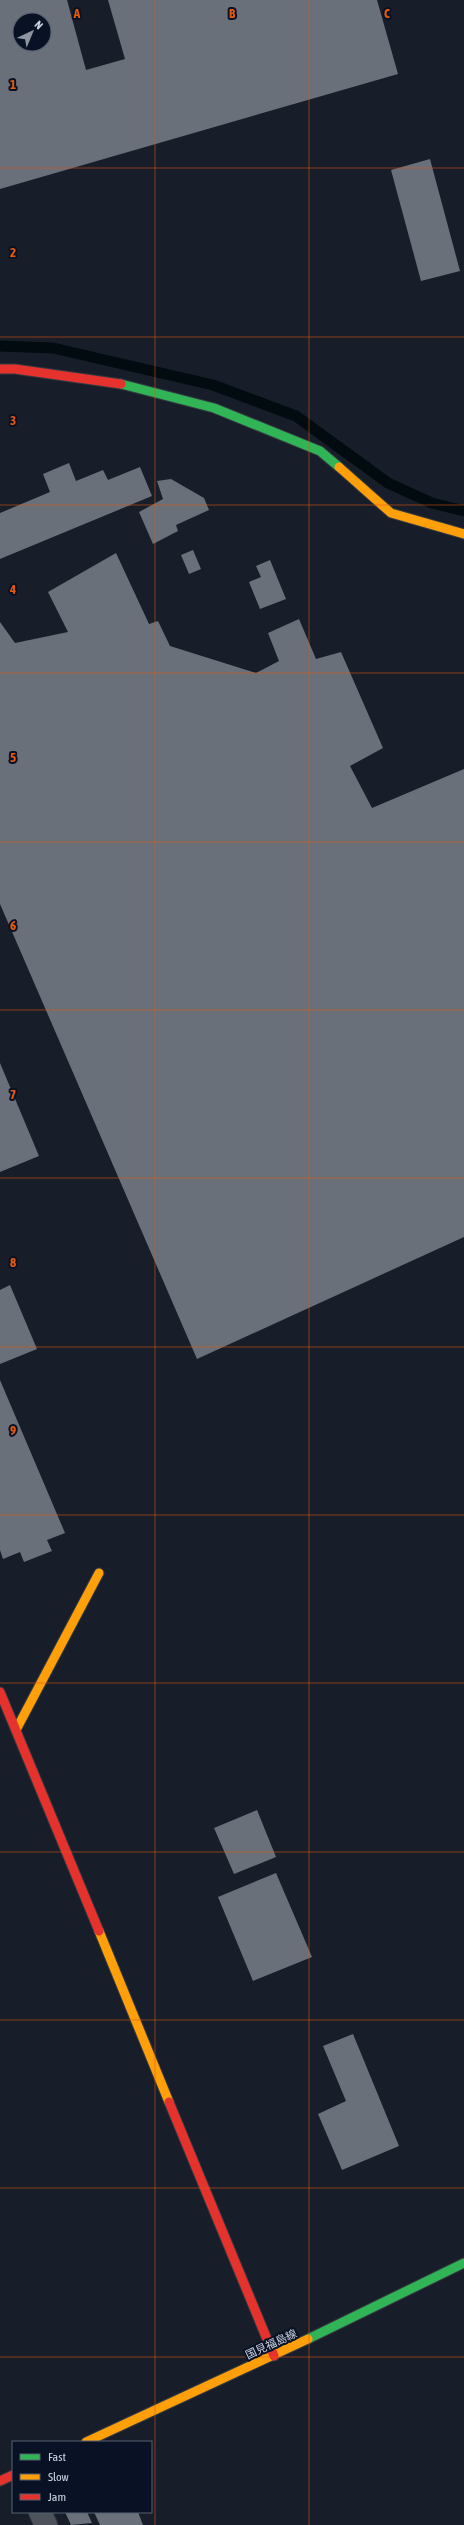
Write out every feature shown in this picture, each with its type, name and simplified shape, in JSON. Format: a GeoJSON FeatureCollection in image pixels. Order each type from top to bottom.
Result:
{"type":"FeatureCollection","features":[{"type":"Feature","properties":{"kind":"street"},"geometry":{"type":"LineString","coordinates":[[0,369],[15,369],[115,382],[214,408],[320,451],[391,513],[464,534]]}},
{"type":"Feature","properties":{"kind":"street"},"geometry":{"type":"LineString","coordinates":[[16,1730],[99,1573]]}},
{"type":"Feature","properties":{"kind":"street"},"geometry":{"type":"LineString","coordinates":[[0,1692],[274,2356]]}},
{"type":"Feature","properties":{"kind":"street","name":"国見福島線"},"geometry":{"type":"LineString","coordinates":[[88,2441],[274,2356],[464,2262]]}},
{"type":"Feature","properties":{"kind":"street"},"geometry":{"type":"LineString","coordinates":[[0,2481],[12,2476]]}},
{"type":"Feature","properties":{"kind":"street"},"geometry":{"type":"LineString","coordinates":[[40,2513],[46,2525]]}},
{"type":"Feature","properties":{"kind":"building"},"geometry":{"type":"Polygon","coordinates":[[[0,0],[67,0],[86,70],[125,59],[108,0],[377,0],[398,74],[0,189],[0,0]]]}},
{"type":"Feature","properties":{"kind":"building"},"geometry":{"type":"Polygon","coordinates":[[[430,159],[460,271],[421,281],[391,170],[430,159]]]}},
{"type":"Feature","properties":{"kind":"building"},"geometry":{"type":"Polygon","coordinates":[[[69,463],[76,481],[103,470],[108,480],[140,467],[152,496],[0,559],[0,513],[50,492],[43,474],[69,463]]]}},
{"type":"Feature","properties":{"kind":"building"},"geometry":{"type":"Polygon","coordinates":[[[171,479],[204,498],[209,510],[176,525],[178,531],[153,544],[139,512],[163,499],[157,481],[171,479]]]}},
{"type":"Feature","properties":{"kind":"building"},"geometry":{"type":"Polygon","coordinates":[[[193,550],[201,569],[189,574],[181,555],[193,550]]]}},
{"type":"Feature","properties":{"kind":"building"},"geometry":{"type":"Polygon","coordinates":[[[116,553],[149,624],[158,621],[170,646],[256,673],[279,661],[268,633],[299,619],[316,659],[341,652],[383,748],[350,766],[372,808],[464,769],[464,1237],[197,1359],[0,904],[0,622],[15,643],[68,632],[48,592],[116,553]]]}},
{"type":"Feature","properties":{"kind":"building"},"geometry":{"type":"Polygon","coordinates":[[[270,560],[286,599],[260,609],[249,582],[261,577],[256,566],[270,560]]]}},
{"type":"Feature","properties":{"kind":"building"},"geometry":{"type":"Polygon","coordinates":[[[0,1063],[39,1156],[0,1172],[0,1063]]]}},
{"type":"Feature","properties":{"kind":"building"},"geometry":{"type":"Polygon","coordinates":[[[10,1285],[37,1349],[0,1364],[0,1290],[10,1285]]]}},
{"type":"Feature","properties":{"kind":"building"},"geometry":{"type":"Polygon","coordinates":[[[0,1380],[65,1533],[47,1540],[52,1551],[24,1562],[20,1552],[3,1559],[0,1550],[0,1380]]]}},
{"type":"Feature","properties":{"kind":"building"},"geometry":{"type":"Polygon","coordinates":[[[257,1810],[276,1857],[234,1874],[214,1828],[257,1810]]]}},
{"type":"Feature","properties":{"kind":"building"},"geometry":{"type":"Polygon","coordinates":[[[276,1873],[312,1957],[253,1981],[218,1897],[276,1873]]]}},
{"type":"Feature","properties":{"kind":"building"},"geometry":{"type":"Polygon","coordinates":[[[353,2034],[399,2146],[342,2170],[318,2114],[346,2101],[323,2046],[353,2034]]]}},
{"type":"Feature","properties":{"kind":"building"},"geometry":{"type":"Polygon","coordinates":[[[65,2513],[87,2513],[92,2523],[71,2525],[65,2513]]]}},
{"type":"Feature","properties":{"kind":"building"},"geometry":{"type":"Polygon","coordinates":[[[94,2513],[138,2513],[143,2525],[100,2525],[94,2513]]]}},
{"type":"Feature","properties":{"kind":"waterway"},"geometry":{"type":"LineString","coordinates":[[0,346],[53,348],[213,385],[296,416],[388,483],[432,503],[464,511]]}},
{"type":"Feature","properties":{"kind":"traffic: fast"},"geometry":{"type":"LineString","coordinates":[[121,384],[214,408],[320,451],[339,467]]}},
{"type":"Feature","properties":{"kind":"traffic: fast"},"geometry":{"type":"LineString","coordinates":[[308,2339],[464,2263]]}},
{"type":"Feature","properties":{"kind":"traffic: slow"},"geometry":{"type":"LineString","coordinates":[[339,467],[391,513],[464,534]]}},
{"type":"Feature","properties":{"kind":"traffic: slow"},"geometry":{"type":"LineString","coordinates":[[16,1730],[99,1573]]}},
{"type":"Feature","properties":{"kind":"traffic: slow"},"geometry":{"type":"LineString","coordinates":[[99,1931],[169,2102]]}},
{"type":"Feature","properties":{"kind":"traffic: slow"},"geometry":{"type":"LineString","coordinates":[[88,2441],[308,2339]]}},
{"type":"Feature","properties":{"kind":"traffic: jam"},"geometry":{"type":"LineString","coordinates":[[0,369],[15,369],[121,384]]}},
{"type":"Feature","properties":{"kind":"traffic: jam"},"geometry":{"type":"LineString","coordinates":[[0,1692],[99,1931]]}},
{"type":"Feature","properties":{"kind":"traffic: jam"},"geometry":{"type":"LineString","coordinates":[[169,2102],[274,2356]]}},
{"type":"Feature","properties":{"kind":"traffic: jam"},"geometry":{"type":"LineString","coordinates":[[0,2481],[12,2475]]}}]}
